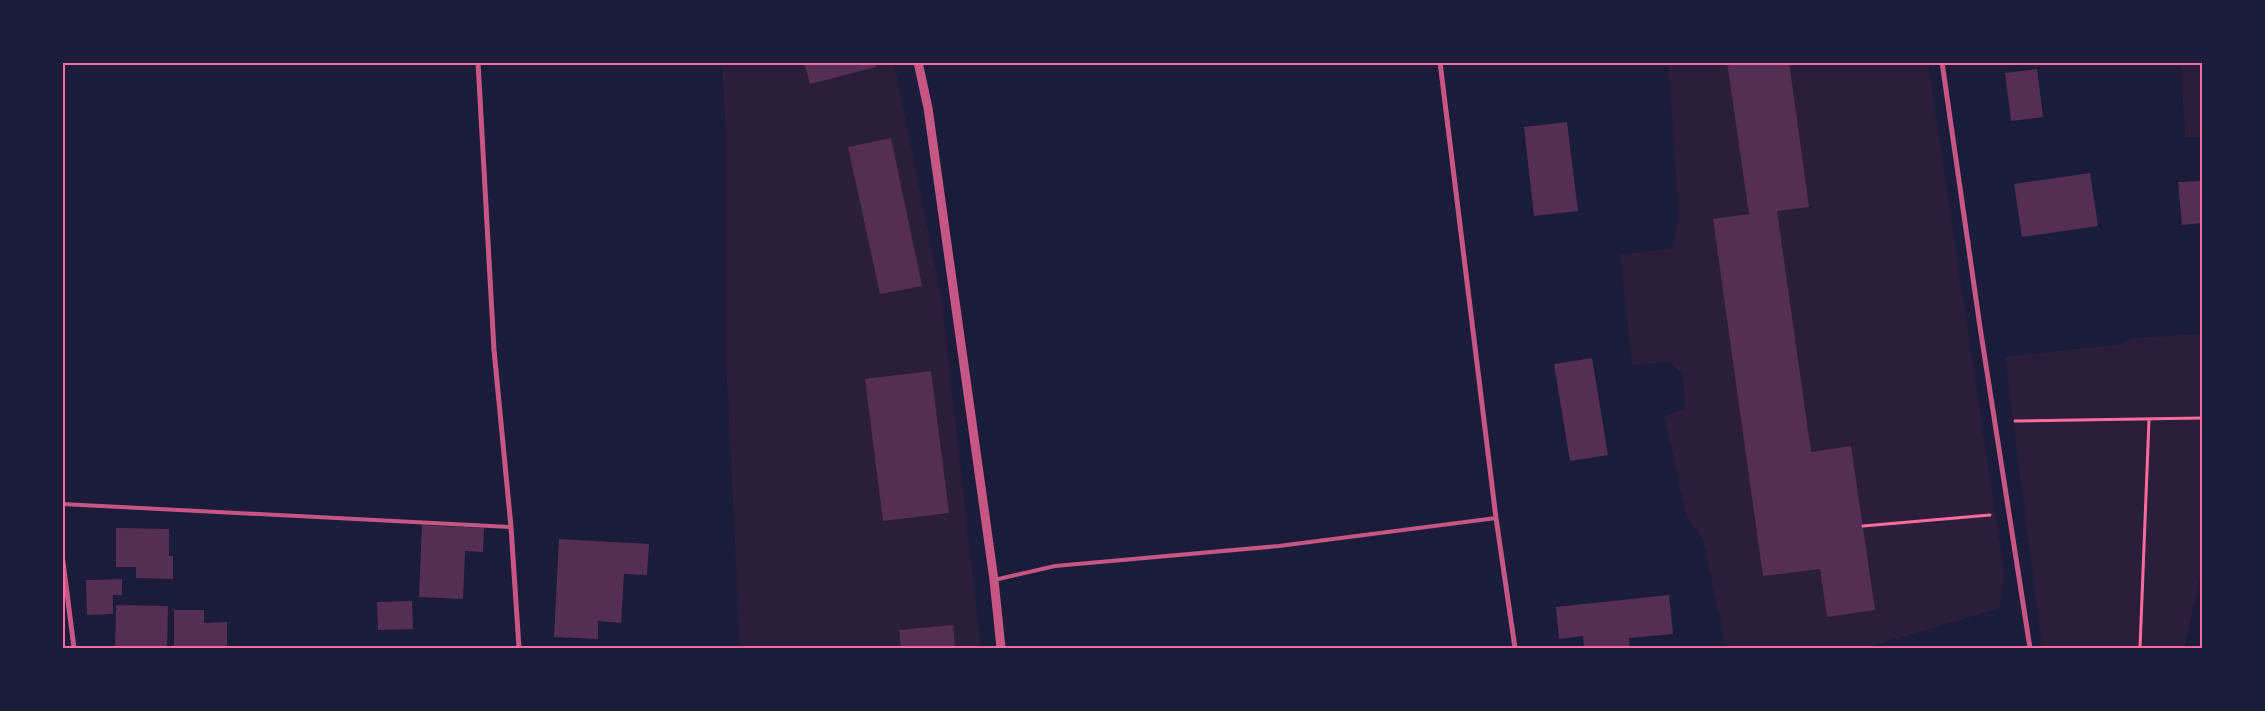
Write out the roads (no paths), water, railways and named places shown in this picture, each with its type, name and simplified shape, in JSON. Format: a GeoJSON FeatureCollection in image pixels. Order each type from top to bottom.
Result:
{"type":"FeatureCollection","features":[{"type":"Feature","properties":{"kind":"street"},"geometry":{"type":"LineString","coordinates":[[478,62],[494,350],[511,527],[519,648]]}},
{"type":"Feature","properties":{"kind":"street"},"geometry":{"type":"LineString","coordinates":[[918,62],[928,108],[994,580],[1001,648]]}},
{"type":"Feature","properties":{"kind":"street"},"geometry":{"type":"LineString","coordinates":[[1440,62],[1496,518],[1515,648]]}},
{"type":"Feature","properties":{"kind":"street"},"geometry":{"type":"LineString","coordinates":[[1942,62],[1994,422],[2030,648]]}},
{"type":"Feature","properties":{"kind":"street"},"geometry":{"type":"LineString","coordinates":[[62,554],[74,648]]}},
{"type":"Feature","properties":{"kind":"lane"},"geometry":{"type":"LineString","coordinates":[[62,504],[511,527]]}},
{"type":"Feature","properties":{"kind":"lane"},"geometry":{"type":"LineString","coordinates":[[994,580],[1055,566],[1279,546],[1496,518]]}}]}
